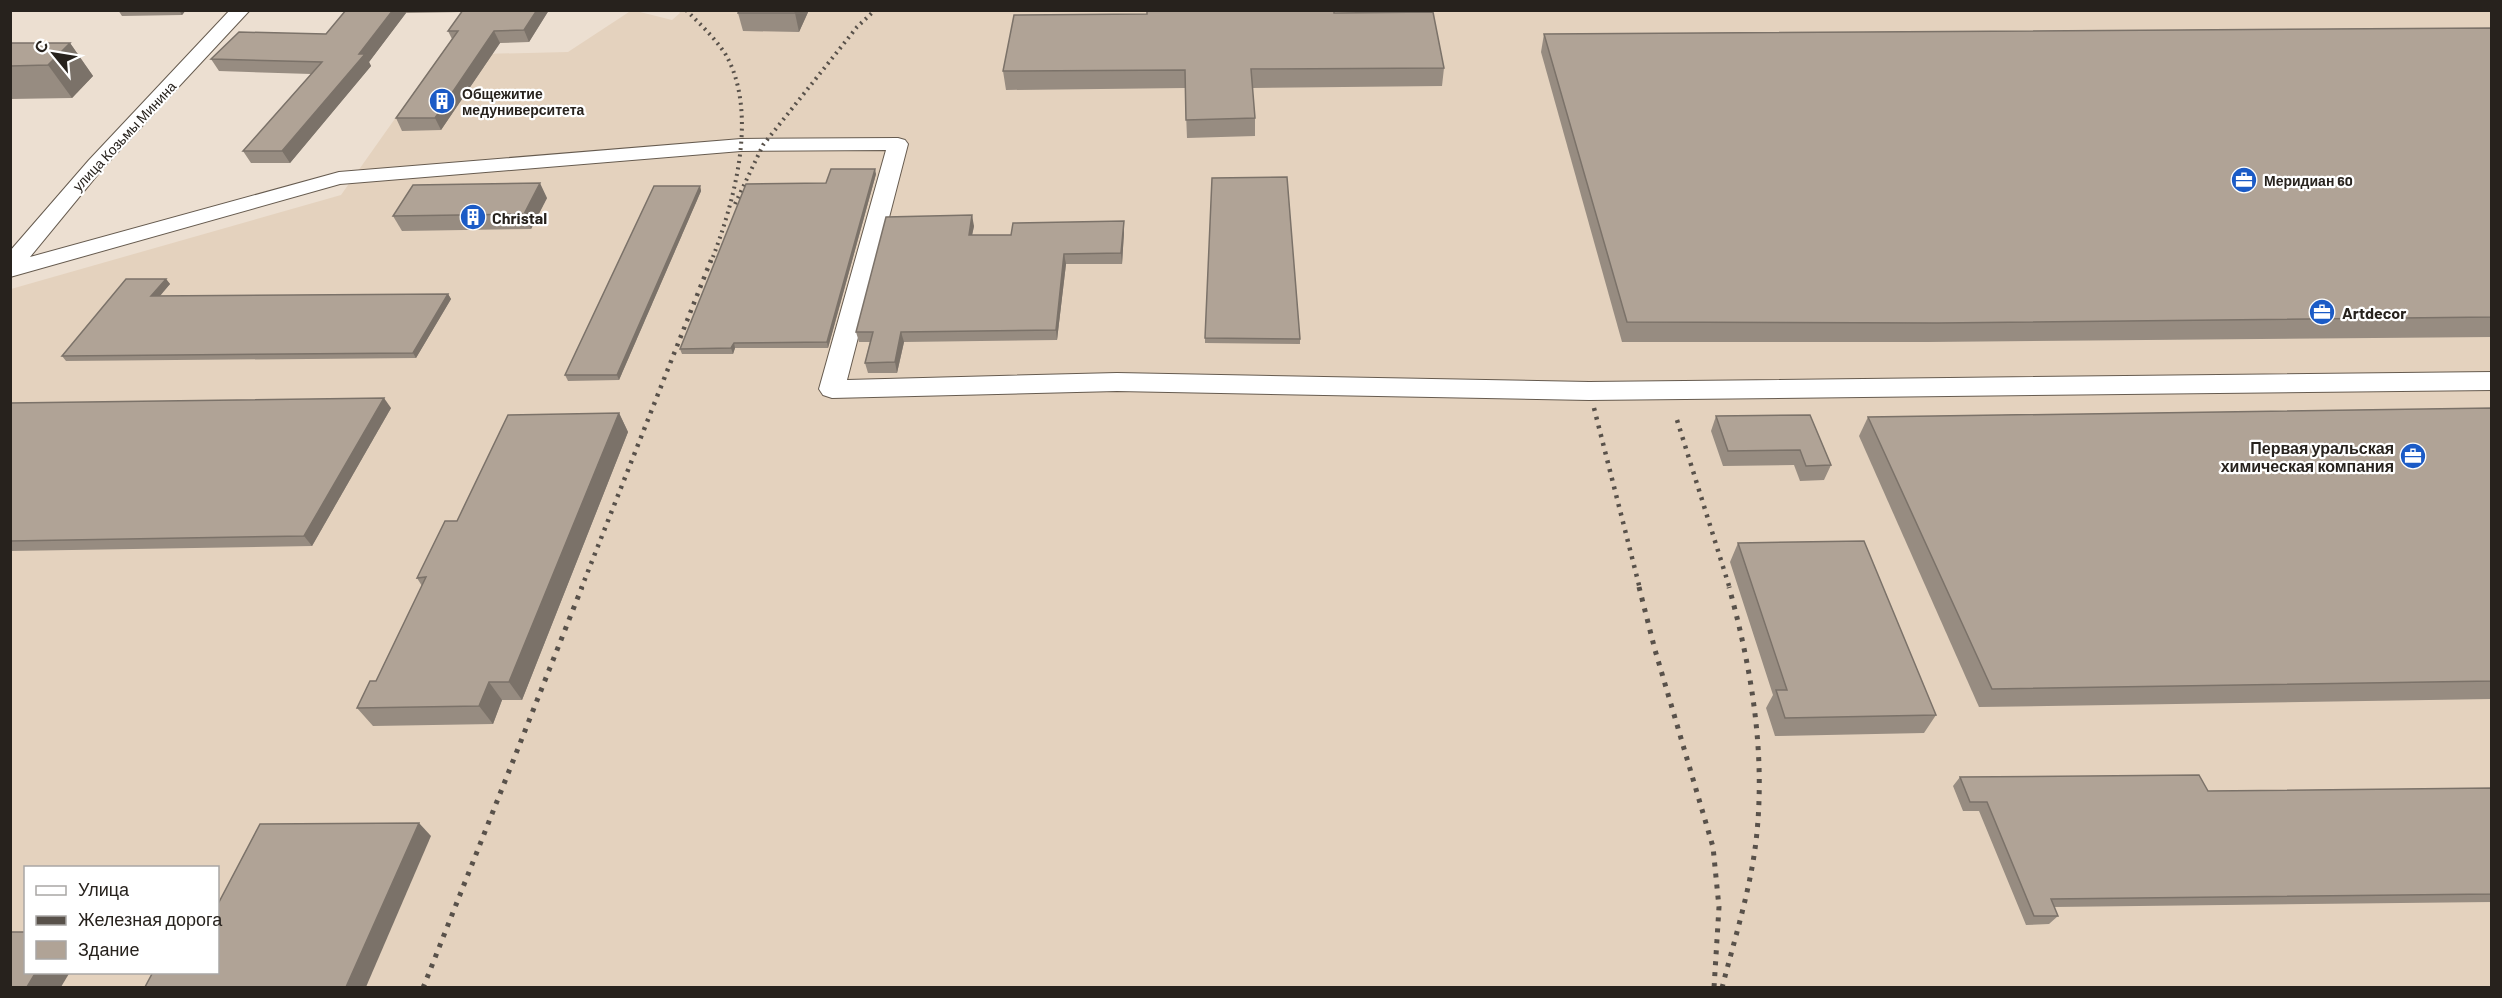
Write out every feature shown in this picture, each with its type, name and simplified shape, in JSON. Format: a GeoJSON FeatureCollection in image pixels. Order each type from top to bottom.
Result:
{"type":"FeatureCollection","features":[{"type":"Feature","properties":{"kind":"street","name":"улица Козьмы Минина"},"geometry":{"type":"LineString","coordinates":[[10,268],[96,164],[241,10]]}},
{"type":"Feature","properties":{"kind":"street"},"geometry":{"type":"LineString","coordinates":[[10,268],[339,178],[741,145],[898,144],[832,389],[1117,382],[1589,391],[2492,381]]}},
{"type":"Feature","properties":{"kind":"shaded area"},"geometry":{"type":"Polygon","coordinates":[[[632,10],[672,20],[680,13],[678,10],[2491,11],[2491,987],[11,988],[11,289],[341,195],[440,55],[568,52],[632,10]]]}},
{"type":"Feature","properties":{"kind":"building"},"geometry":{"type":"Polygon","coordinates":[[[346,10],[393,10],[359,54],[365,54],[282,151],[243,151],[322,62],[211,59],[239,32],[326,34],[346,10]]]}},
{"type":"Feature","properties":{"kind":"building"},"geometry":{"type":"Polygon","coordinates":[[[463,10],[537,10],[524,30],[494,31],[435,118],[396,118],[458,31],[448,31],[463,10]]]}},
{"type":"Feature","properties":{"kind":"building"},"geometry":{"type":"Polygon","coordinates":[[[739,10],[796,10],[795,13],[738,13],[739,10]]]}},
{"type":"Feature","properties":{"kind":"building"},"geometry":{"type":"Polygon","coordinates":[[[1147,10],[1433,12],[1444,68],[1251,69],[1255,118],[1186,120],[1185,70],[1003,71],[1014,15],[1147,14],[1147,10]]]}},
{"type":"Feature","properties":{"kind":"building"},"geometry":{"type":"Polygon","coordinates":[[[2492,28],[2492,317],[1937,323],[1627,322],[1544,34],[2492,28]]]}},
{"type":"Feature","properties":{"kind":"building"},"geometry":{"type":"Polygon","coordinates":[[[10,43],[70,43],[48,65],[10,66],[10,43]]]}},
{"type":"Feature","properties":{"kind":"building"},"geometry":{"type":"Polygon","coordinates":[[[831,169],[875,169],[827,342],[734,343],[731,348],[680,349],[746,184],[826,183],[831,169]]]}},
{"type":"Feature","properties":{"kind":"building"},"geometry":{"type":"Polygon","coordinates":[[[1287,177],[1300,339],[1205,338],[1212,178],[1287,177]]]}},
{"type":"Feature","properties":{"kind":"building"},"geometry":{"type":"Polygon","coordinates":[[[540,183],[524,214],[393,216],[413,185],[540,183]]]}},
{"type":"Feature","properties":{"kind":"building"},"geometry":{"type":"Polygon","coordinates":[[[654,186],[700,186],[617,375],[565,375],[654,186]]]}},
{"type":"Feature","properties":{"kind":"building"},"geometry":{"type":"Polygon","coordinates":[[[972,215],[969,235],[1011,235],[1013,223],[1124,221],[1121,253],[1064,254],[1056,330],[901,332],[895,362],[865,363],[873,332],[856,332],[886,217],[972,215]]]}},
{"type":"Feature","properties":{"kind":"building"},"geometry":{"type":"Polygon","coordinates":[[[126,279],[166,279],[151,296],[448,294],[413,353],[62,356],[126,279]]]}},
{"type":"Feature","properties":{"kind":"building"},"geometry":{"type":"Polygon","coordinates":[[[384,398],[304,536],[10,541],[10,403],[384,398]]]}},
{"type":"Feature","properties":{"kind":"building"},"geometry":{"type":"Polygon","coordinates":[[[2492,408],[2492,681],[1992,689],[1868,417],[2492,408]]]}},
{"type":"Feature","properties":{"kind":"building"},"geometry":{"type":"Polygon","coordinates":[[[619,413],[509,682],[489,682],[479,706],[357,708],[370,681],[376,681],[426,577],[417,578],[445,521],[457,521],[508,415],[619,413]]]}},
{"type":"Feature","properties":{"kind":"building"},"geometry":{"type":"Polygon","coordinates":[[[1810,415],[1831,465],[1806,466],[1800,450],[1728,451],[1716,416],[1810,415]]]}},
{"type":"Feature","properties":{"kind":"building"},"geometry":{"type":"Polygon","coordinates":[[[1864,541],[1936,715],[1785,718],[1776,690],[1787,690],[1738,543],[1864,541]]]}},
{"type":"Feature","properties":{"kind":"building"},"geometry":{"type":"Polygon","coordinates":[[[2199,775],[2208,791],[2492,788],[2492,894],[2051,899],[2058,916],[2034,916],[1987,802],[1970,802],[1960,777],[2199,775]]]}},
{"type":"Feature","properties":{"kind":"building"},"geometry":{"type":"Polygon","coordinates":[[[419,823],[346,987],[145,987],[152,974],[219,974],[219,902],[260,824],[419,823]]]}},
{"type":"Feature","properties":{"kind":"building"},"geometry":{"type":"Polygon","coordinates":[[[10,932],[24,932],[24,974],[35,974],[27,987],[10,987],[10,932]]]}},
{"type":"Feature","properties":{"kind":"railway"},"geometry":{"type":"LineString","coordinates":[[686,10],[726,55],[736,78],[741,104],[742,131],[735,186],[711,262]]}},
{"type":"Feature","properties":{"kind":"railway"},"geometry":{"type":"LineString","coordinates":[[735,204],[763,145],[857,27],[875,10]]}},
{"type":"Feature","properties":{"kind":"railway"},"geometry":{"type":"LineString","coordinates":[[581,589],[711,260]]}},
{"type":"Feature","properties":{"kind":"railway"},"geometry":{"type":"LineString","coordinates":[[1594,408],[1640,589]]}},
{"type":"Feature","properties":{"kind":"railway"},"geometry":{"type":"LineString","coordinates":[[1677,420],[1730,589]]}},
{"type":"Feature","properties":{"kind":"railway"},"geometry":{"type":"LineString","coordinates":[[423,988],[582,587]]}},
{"type":"Feature","properties":{"kind":"railway"},"geometry":{"type":"LineString","coordinates":[[1639,587],[1655,650],[1713,847],[1719,907],[1714,988]]}},
{"type":"Feature","properties":{"kind":"railway"},"geometry":{"type":"LineString","coordinates":[[1722,988],[1755,852],[1759,801],[1757,739],[1750,678],[1729,587]]}},
{"type":"Feature","properties":{"kind":"place","name":"Общежитие медуниверситета"},"geometry":{"type":"Point","coordinates":[442,101]}},
{"type":"Feature","properties":{"kind":"place","name":"Меридиан 60"},"geometry":{"type":"Point","coordinates":[2244,180]}},
{"type":"Feature","properties":{"kind":"place","name":"Christal"},"geometry":{"type":"Point","coordinates":[473,217]}},
{"type":"Feature","properties":{"kind":"place","name":"Artdecor"},"geometry":{"type":"Point","coordinates":[2322,312]}},
{"type":"Feature","properties":{"kind":"place","name":"Первая уральская химическая компания"},"geometry":{"type":"Point","coordinates":[2413,456]}}]}
